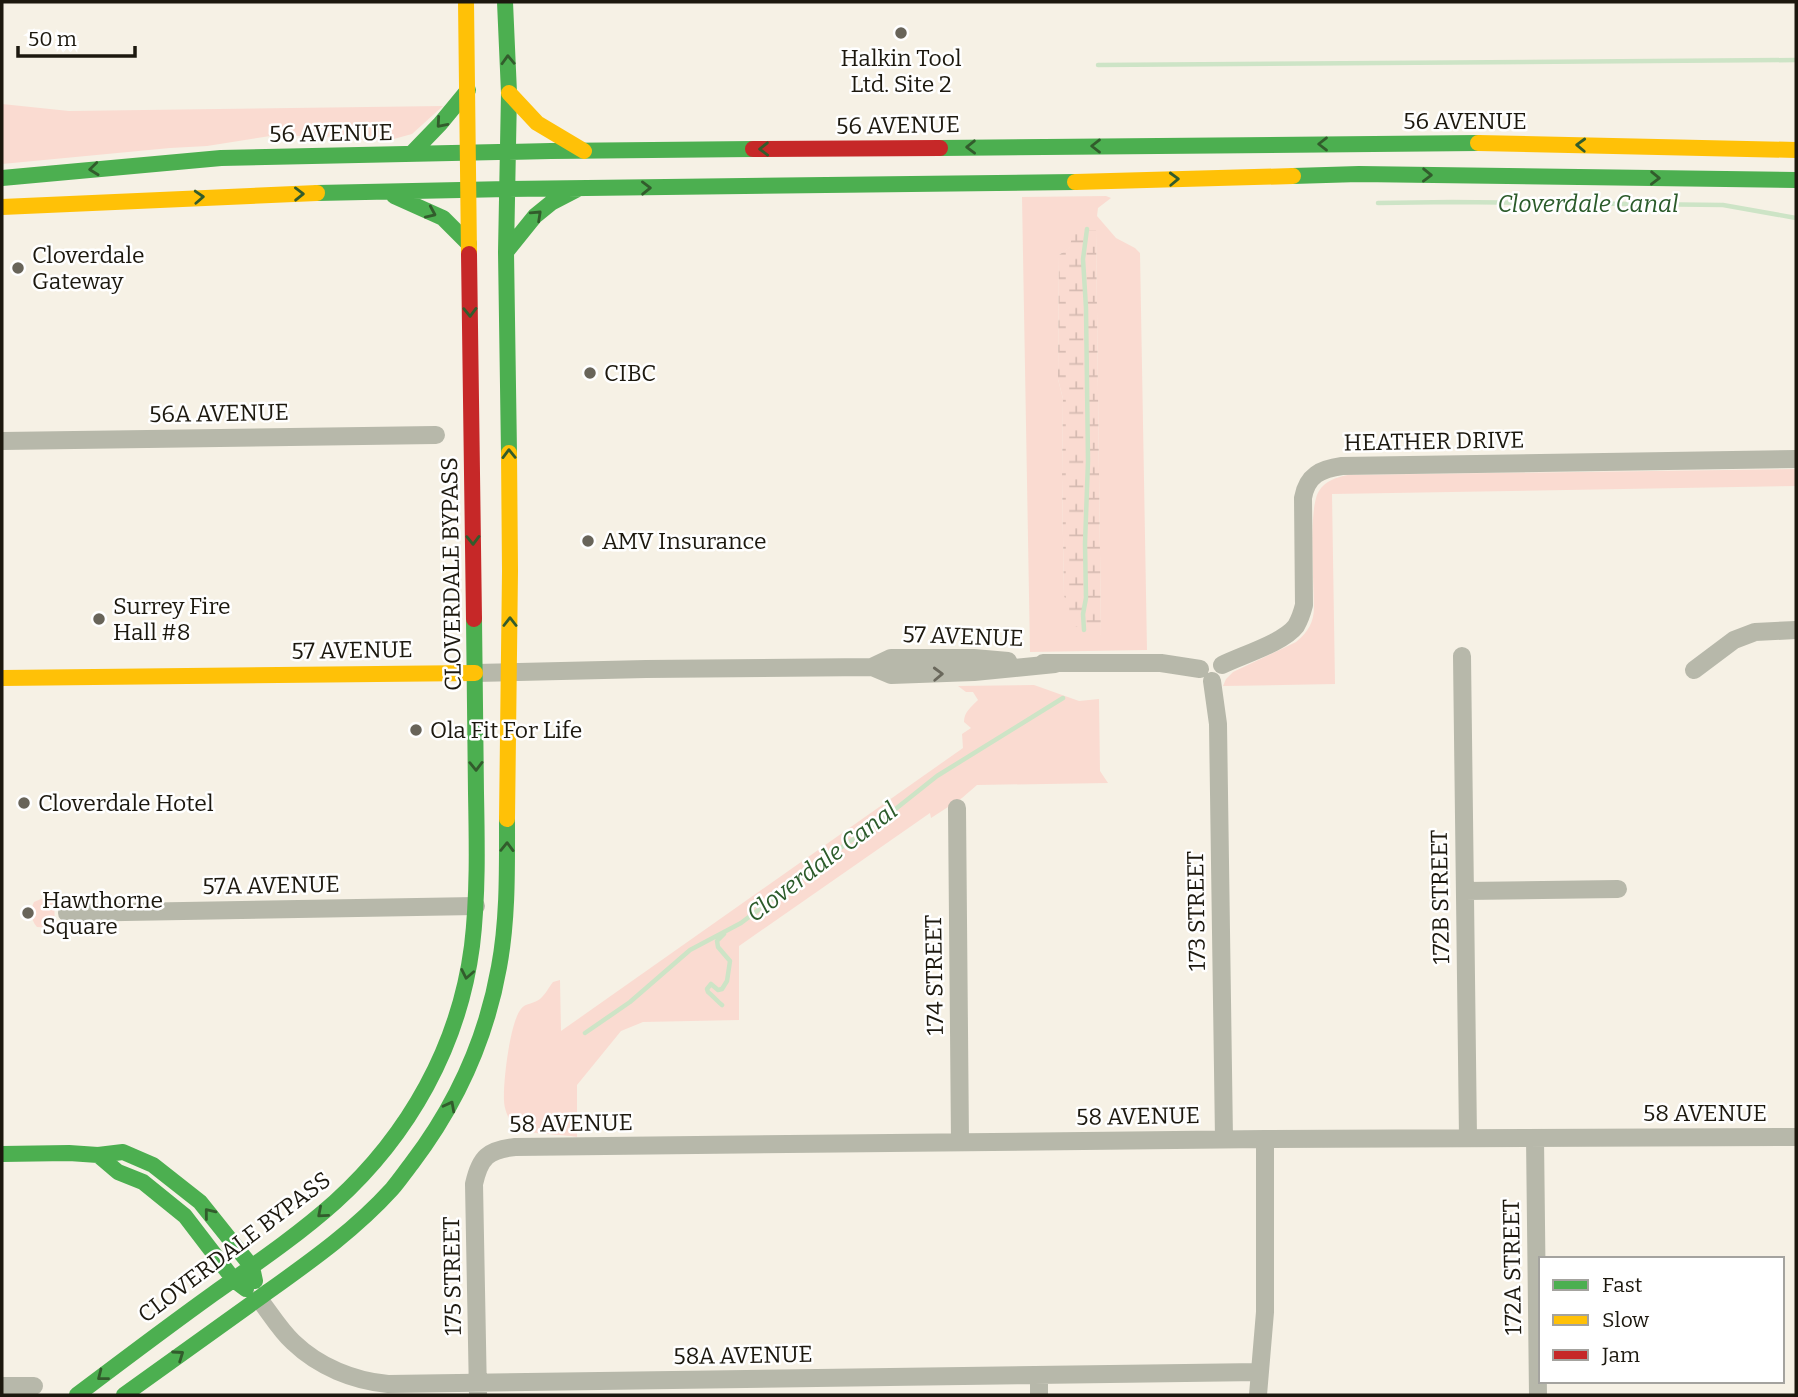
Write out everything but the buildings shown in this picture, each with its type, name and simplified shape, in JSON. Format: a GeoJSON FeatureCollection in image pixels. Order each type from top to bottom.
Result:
{"type":"FeatureCollection","features":[{"type":"Feature","properties":{"kind":"main road","name":"CLOVERDALE BYPASS"},"geometry":{"type":"LineString","coordinates":[[77,1395],[316,1219],[351,1187],[405,1124],[434,1072],[462,998],[469,966],[476,906],[477,861],[466,2]]}},
{"type":"Feature","properties":{"kind":"main road"},"geometry":{"type":"LineString","coordinates":[[124,1395],[329,1247],[393,1188],[447,1112],[478,1046],[490,1006],[499,966],[505,915],[510,672],[506,252],[509,93],[505,2]]}},
{"type":"Feature","properties":{"kind":"main road"},"geometry":{"type":"LineString","coordinates":[[411,154],[468,90]]}},
{"type":"Feature","properties":{"kind":"main road"},"geometry":{"type":"LineString","coordinates":[[509,93],[537,123],[585,151]]}},
{"type":"Feature","properties":{"kind":"main road","name":"56 AVENUE"},"geometry":{"type":"LineString","coordinates":[[2,178],[222,158],[585,151],[1517,143],[1796,150]]}},
{"type":"Feature","properties":{"kind":"main road"},"geometry":{"type":"LineString","coordinates":[[2,207],[231,196],[508,189],[1032,183],[1359,174],[1796,180]]}},
{"type":"Feature","properties":{"kind":"main road"},"geometry":{"type":"LineString","coordinates":[[506,252],[535,216],[551,203],[578,189]]}},
{"type":"Feature","properties":{"kind":"main road"},"geometry":{"type":"LineString","coordinates":[[386,192],[443,218],[469,244]]}},
{"type":"Feature","properties":{"kind":"main road","name":"57 AVENUE"},"geometry":{"type":"LineString","coordinates":[[2,678],[475,673]]}},
{"type":"Feature","properties":{"kind":"main road"},"geometry":{"type":"LineString","coordinates":[[2,1154],[98,1155],[123,1152],[153,1165],[200,1202],[252,1267],[259,1299]]}},
{"type":"Feature","properties":{"kind":"main road"},"geometry":{"type":"LineString","coordinates":[[98,1155],[118,1172],[143,1182],[185,1216],[234,1280],[259,1299]]}},
{"type":"Feature","properties":{"kind":"street","name":"56A AVENUE"},"geometry":{"type":"LineString","coordinates":[[2,441],[436,435]]}},
{"type":"Feature","properties":{"kind":"street","name":"HEATHER DRIVE"},"geometry":{"type":"LineString","coordinates":[[1206,675],[1221,677],[1224,670],[1222,665],[1281,638],[1297,624],[1304,605],[1305,488],[1318,473],[1329,468],[1796,459]]}},
{"type":"Feature","properties":{"kind":"street"},"geometry":{"type":"LineString","coordinates":[[1694,670],[1734,640],[1755,632],[1796,630]]}},
{"type":"Feature","properties":{"kind":"street","name":"172B STREET"},"geometry":{"type":"LineString","coordinates":[[1462,656],[1468,1138]]}},
{"type":"Feature","properties":{"kind":"street","name":"57 AVENUE"},"geometry":{"type":"LineString","coordinates":[[475,673],[872,667],[891,658],[974,658],[1055,664],[1161,663],[1206,675]]}},
{"type":"Feature","properties":{"kind":"street","name":"173 STREET"},"geometry":{"type":"LineString","coordinates":[[1206,675],[1218,724],[1224,1139]]}},
{"type":"Feature","properties":{"kind":"street","name":"174 STREET"},"geometry":{"type":"LineString","coordinates":[[957,808],[960,1142]]}},
{"type":"Feature","properties":{"kind":"street"},"geometry":{"type":"LineString","coordinates":[[1465,891],[1619,889]]}},
{"type":"Feature","properties":{"kind":"street","name":"57A AVENUE"},"geometry":{"type":"LineString","coordinates":[[68,913],[476,906]]}},
{"type":"Feature","properties":{"kind":"street","name":"58 AVENUE"},"geometry":{"type":"LineString","coordinates":[[484,1158],[500,1149],[515,1147],[1796,1136]]}},
{"type":"Feature","properties":{"kind":"street","name":"172A STREET"},"geometry":{"type":"LineString","coordinates":[[1535,1138],[1538,1395]]}},
{"type":"Feature","properties":{"kind":"street"},"geometry":{"type":"LineString","coordinates":[[1258,1395],[1265,1312],[1265,1139]]}},
{"type":"Feature","properties":{"kind":"street","name":"175 STREET"},"geometry":{"type":"LineString","coordinates":[[478,1389],[474,1184],[477,1170],[484,1158]]}},
{"type":"Feature","properties":{"kind":"street","name":"58A AVENUE"},"geometry":{"type":"LineString","coordinates":[[259,1299],[293,1342],[329,1368],[360,1380],[388,1384],[478,1389],[1260,1372]]}},
{"type":"Feature","properties":{"kind":"street"},"geometry":{"type":"LineString","coordinates":[[1039,1375],[1039,1395]]}},
{"type":"Feature","properties":{"kind":"street"},"geometry":{"type":"LineString","coordinates":[[2,1386],[34,1386]]}},
{"type":"Feature","properties":{"kind":"green space"},"geometry":{"type":"Polygon","coordinates":[[[2,104],[69,111],[443,106],[412,134],[390,140],[270,136],[207,146],[2,164],[2,104]]]}},
{"type":"Feature","properties":{"kind":"green space"},"geometry":{"type":"Polygon","coordinates":[[[1022,197],[1111,198],[1098,208],[1097,216],[1116,238],[1140,253],[1147,650],[1030,652],[1022,197]],[[1096,230],[1059,255],[1058,379],[1063,399],[1064,595],[1101,635],[1096,230]]]}},
{"type":"Feature","properties":{"kind":"green space"},"geometry":{"type":"Polygon","coordinates":[[[1073,230],[1096,230],[1101,635],[1072,625],[1064,595],[1063,399],[1058,379],[1059,255],[1070,247],[1073,230]]]}},
{"type":"Feature","properties":{"kind":"green space"},"geometry":{"type":"Polygon","coordinates":[[[1796,469],[1796,486],[1332,494],[1335,684],[1223,686],[1233,672],[1296,642],[1310,626],[1314,607],[1313,529],[1316,500],[1319,491],[1336,478],[1348,475],[1796,469]]]}},
{"type":"Feature","properties":{"kind":"green space"},"geometry":{"type":"Polygon","coordinates":[[[1034,685],[1079,701],[1099,699],[1100,771],[1108,783],[977,785],[931,818],[930,813],[739,946],[739,1020],[643,1022],[621,1031],[577,1085],[577,1137],[530,1132],[512,1123],[504,1104],[505,1080],[514,1026],[523,1007],[540,999],[553,982],[560,980],[561,1031],[963,748],[962,734],[971,728],[964,722],[965,715],[978,700],[973,692],[966,692],[958,686],[1034,685]]]}},
{"type":"Feature","properties":{"kind":"green space"},"geometry":{"type":"Polygon","coordinates":[[[54,898],[55,928],[37,927],[32,915],[34,902],[54,898]]]}},
{"type":"Feature","properties":{"kind":"waterway"},"geometry":{"type":"LineString","coordinates":[[1098,65],[1796,60]]}},
{"type":"Feature","properties":{"kind":"waterway","name":"Cloverdale Canal"},"geometry":{"type":"LineString","coordinates":[[1378,203],[1723,205],[1796,218]]}},
{"type":"Feature","properties":{"kind":"waterway","name":"Cloverdale Canal"},"geometry":{"type":"LineString","coordinates":[[1084,630],[1088,461],[1083,259],[1087,229]]}},
{"type":"Feature","properties":{"kind":"waterway","name":"Cloverdale Canal"},"geometry":{"type":"LineString","coordinates":[[585,1033],[630,1002],[690,950],[741,923],[937,776],[1063,698]]}},
{"type":"Feature","properties":{"kind":"waterway"},"geometry":{"type":"LineString","coordinates":[[722,1005],[707,989],[711,984],[718,990],[722,989],[727,981],[730,961],[718,947],[717,941],[724,934]]}},
{"type":"Feature","properties":{"kind":"traffic: fast"},"geometry":{"type":"LineString","coordinates":[[505,2],[509,93],[506,252],[509,453]]}},
{"type":"Feature","properties":{"kind":"traffic: fast"},"geometry":{"type":"LineString","coordinates":[[411,154],[468,90]]}},
{"type":"Feature","properties":{"kind":"traffic: fast"},"geometry":{"type":"LineString","coordinates":[[940,148],[1478,143]]}},
{"type":"Feature","properties":{"kind":"traffic: fast"},"geometry":{"type":"LineString","coordinates":[[2,178],[221,158],[753,149]]}},
{"type":"Feature","properties":{"kind":"traffic: fast"},"geometry":{"type":"LineString","coordinates":[[1293,176],[1359,174],[1796,180]]}},
{"type":"Feature","properties":{"kind":"traffic: fast"},"geometry":{"type":"LineString","coordinates":[[317,193],[1075,182]]}},
{"type":"Feature","properties":{"kind":"traffic: fast"},"geometry":{"type":"LineString","coordinates":[[506,252],[535,216],[551,203],[578,189]]}},
{"type":"Feature","properties":{"kind":"traffic: fast"},"geometry":{"type":"LineString","coordinates":[[394,196],[443,218],[469,244]]}},
{"type":"Feature","properties":{"kind":"traffic: fast"},"geometry":{"type":"LineString","coordinates":[[77,1395],[321,1215],[362,1176],[386,1148],[426,1086],[456,1019],[474,927],[477,851],[474,619]]}},
{"type":"Feature","properties":{"kind":"traffic: fast"},"geometry":{"type":"LineString","coordinates":[[124,1395],[346,1233],[392,1189],[428,1141],[467,1071],[493,994],[504,931],[507,819]]}},
{"type":"Feature","properties":{"kind":"traffic: fast"},"geometry":{"type":"LineString","coordinates":[[2,1154],[98,1155],[123,1152],[153,1165],[200,1202],[252,1267],[255,1281]]}},
{"type":"Feature","properties":{"kind":"traffic: fast"},"geometry":{"type":"LineString","coordinates":[[98,1155],[118,1172],[143,1182],[185,1216],[234,1280],[246,1289]]}},
{"type":"Feature","properties":{"kind":"traffic: slow"},"geometry":{"type":"LineString","coordinates":[[466,2],[469,254]]}},
{"type":"Feature","properties":{"kind":"traffic: slow"},"geometry":{"type":"LineString","coordinates":[[509,93],[537,123],[584,151]]}},
{"type":"Feature","properties":{"kind":"traffic: slow"},"geometry":{"type":"LineString","coordinates":[[1478,143],[1796,150]]}},
{"type":"Feature","properties":{"kind":"traffic: slow"},"geometry":{"type":"LineString","coordinates":[[1075,182],[1293,176]]}},
{"type":"Feature","properties":{"kind":"traffic: slow"},"geometry":{"type":"LineString","coordinates":[[2,207],[317,193]]}},
{"type":"Feature","properties":{"kind":"traffic: slow"},"geometry":{"type":"LineString","coordinates":[[507,819],[509,453]]}},
{"type":"Feature","properties":{"kind":"traffic: slow"},"geometry":{"type":"LineString","coordinates":[[2,678],[475,673]]}},
{"type":"Feature","properties":{"kind":"traffic: jam"},"geometry":{"type":"LineString","coordinates":[[753,149],[940,148]]}},
{"type":"Feature","properties":{"kind":"traffic: jam"},"geometry":{"type":"LineString","coordinates":[[469,254],[474,619]]}},
{"type":"Feature","properties":{"kind":"place","name":"Halkin Tool Ltd. Site 2"},"geometry":{"type":"Point","coordinates":[901,33]}},
{"type":"Feature","properties":{"kind":"place","name":"Cloverdale Gateway"},"geometry":{"type":"Point","coordinates":[18,268]}},
{"type":"Feature","properties":{"kind":"place","name":"CIBC"},"geometry":{"type":"Point","coordinates":[590,373]}},
{"type":"Feature","properties":{"kind":"place","name":"AMV Insurance"},"geometry":{"type":"Point","coordinates":[588,541]}},
{"type":"Feature","properties":{"kind":"place","name":"Surrey Fire Hall #8"},"geometry":{"type":"Point","coordinates":[99,619]}},
{"type":"Feature","properties":{"kind":"place","name":"Ola Fit For Life"},"geometry":{"type":"Point","coordinates":[416,730]}},
{"type":"Feature","properties":{"kind":"place","name":"Cloverdale Hotel"},"geometry":{"type":"Point","coordinates":[24,803]}},
{"type":"Feature","properties":{"kind":"place","name":"Hawthorne Square"},"geometry":{"type":"Point","coordinates":[28,913]}}]}
